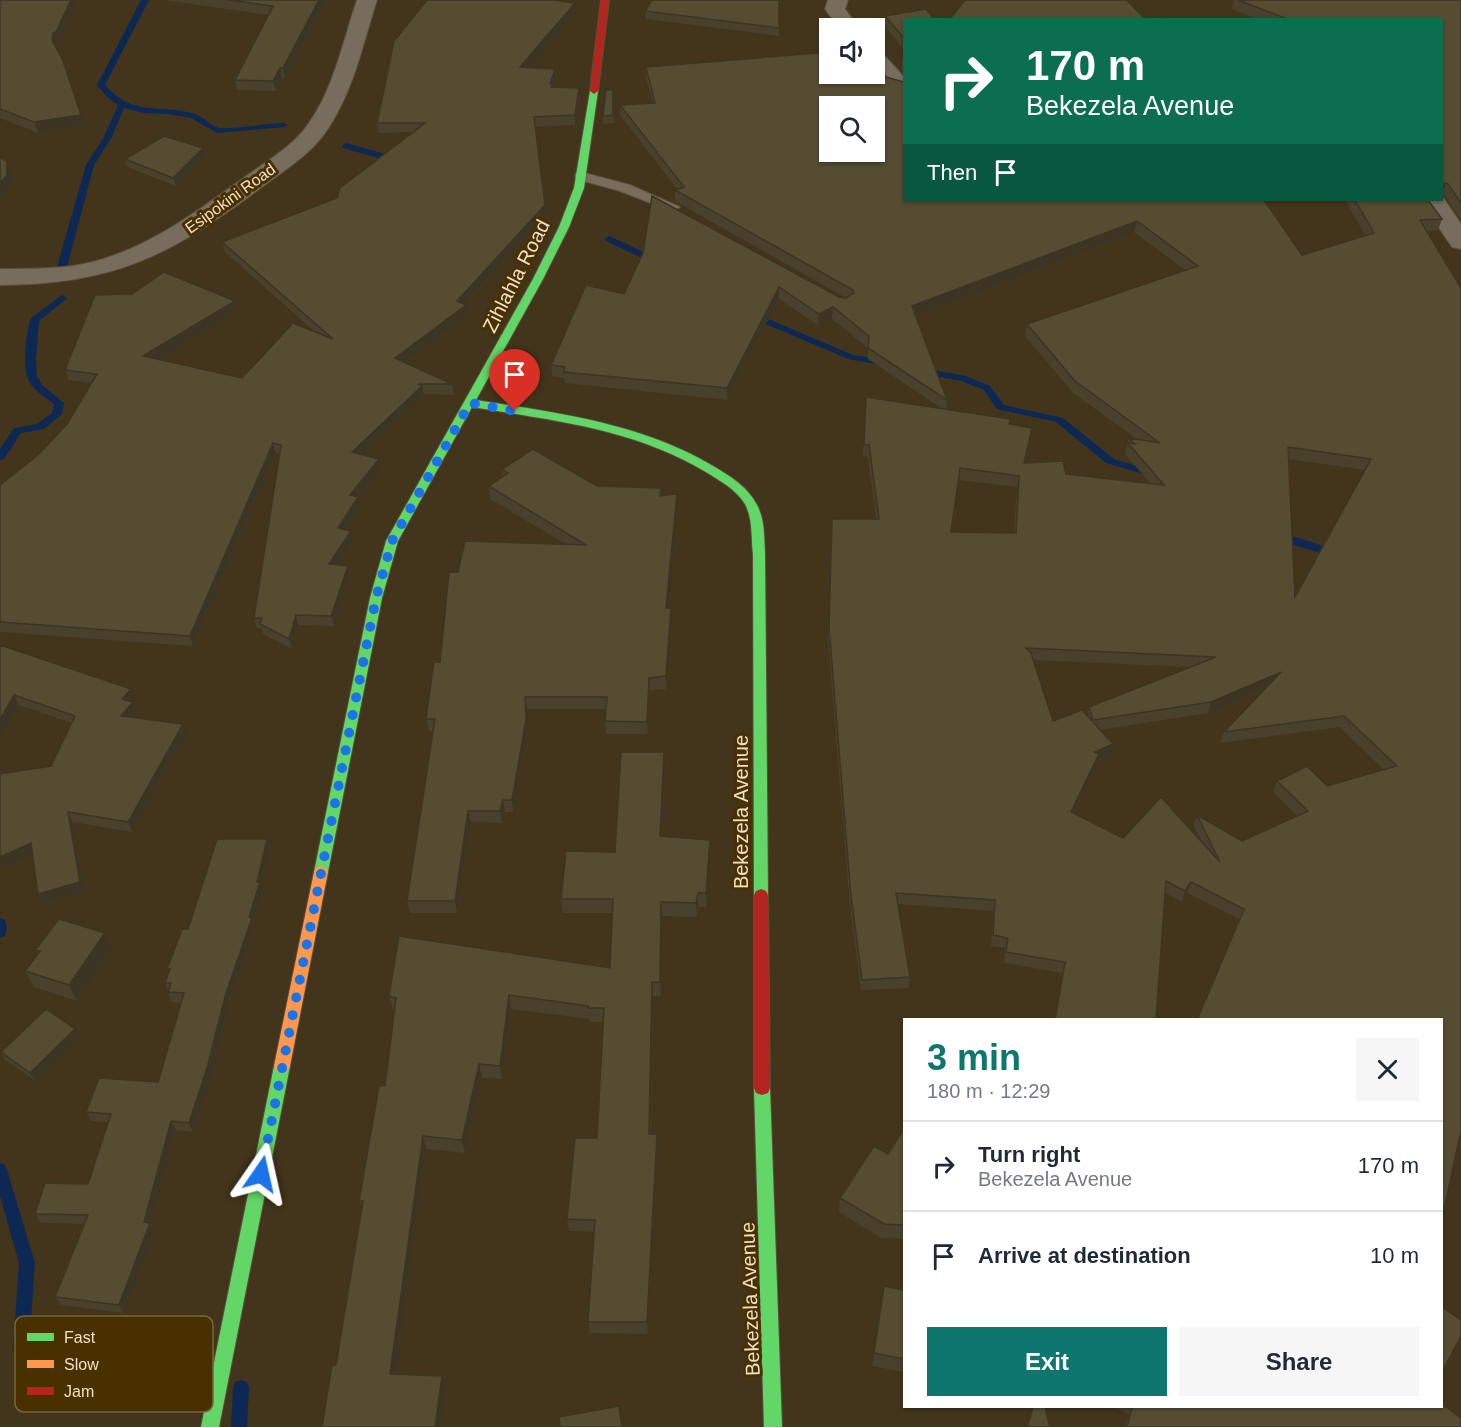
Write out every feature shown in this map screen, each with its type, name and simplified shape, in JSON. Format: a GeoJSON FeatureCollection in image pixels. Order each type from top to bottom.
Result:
{"type":"FeatureCollection","features":[{"type":"Feature","properties":{"kind":"street","name":"Esipokini Road"},"geometry":{"type":"LineString","coordinates":[[0,277],[63,276],[93,271],[141,255],[182,232],[224,204],[288,155],[317,128],[331,105],[367,0]]}},
{"type":"Feature","properties":{"kind":"street","name":"Zihlahla Road"},"geometry":{"type":"LineString","coordinates":[[210,1427],[376,598],[392,541],[470,403],[553,248],[579,188],[605,0]]}},
{"type":"Feature","properties":{"kind":"street"},"geometry":{"type":"LineString","coordinates":[[838,0],[835,9],[842,18]]}},
{"type":"Feature","properties":{"kind":"street"},"geometry":{"type":"LineString","coordinates":[[885,70],[894,80],[903,84]]}},
{"type":"Feature","properties":{"kind":"street"},"geometry":{"type":"LineString","coordinates":[[1433,201],[1461,242]]}},
{"type":"Feature","properties":{"kind":"street","name":"Bekezela Avenue"},"geometry":{"type":"LineString","coordinates":[[470,403],[606,428],[672,448],[713,468],[739,488],[753,508],[759,554],[762,1089],[773,1427]]}},
{"type":"Feature","properties":{"kind":"lane"},"geometry":{"type":"LineString","coordinates":[[581,176],[625,188],[682,212]]}},
{"type":"Feature","properties":{"kind":"building"},"geometry":{"type":"Polygon","coordinates":[[[0,0],[71,0],[56,32],[53,33],[52,40],[62,58],[81,115],[34,122],[0,109],[0,0]]]}},
{"type":"Feature","properties":{"kind":"building"},"geometry":{"type":"Polygon","coordinates":[[[228,0],[319,0],[283,68],[280,68],[273,81],[235,80],[273,6],[228,0]]]}},
{"type":"Feature","properties":{"kind":"building"},"geometry":{"type":"Polygon","coordinates":[[[427,0],[554,0],[575,3],[520,67],[555,69],[551,87],[579,88],[575,115],[534,117],[545,205],[457,301],[466,305],[395,358],[452,384],[418,384],[422,386],[352,452],[379,459],[350,495],[358,497],[338,528],[351,531],[329,564],[348,566],[331,616],[296,615],[289,639],[260,624],[262,618],[254,618],[281,445],[273,443],[190,636],[0,622],[0,485],[38,455],[67,424],[97,374],[65,370],[95,295],[132,294],[164,272],[235,301],[143,356],[242,378],[293,323],[333,339],[222,242],[337,198],[340,188],[425,123],[377,123],[394,41],[427,0]]]}},
{"type":"Feature","properties":{"kind":"building"},"geometry":{"type":"Polygon","coordinates":[[[652,0],[779,0],[779,28],[645,11],[652,0]]]}},
{"type":"Feature","properties":{"kind":"building"},"geometry":{"type":"Polygon","coordinates":[[[965,0],[1127,0],[1144,18],[951,18],[965,0]]]}},
{"type":"Feature","properties":{"kind":"building"},"geometry":{"type":"Polygon","coordinates":[[[1238,0],[1461,0],[1461,203],[1448,184],[1444,183],[1443,187],[1443,18],[1285,18],[1238,0]]]}},
{"type":"Feature","properties":{"kind":"building"},"geometry":{"type":"Polygon","coordinates":[[[926,9],[933,18],[903,18],[903,37],[885,16],[926,9]]]}},
{"type":"Feature","properties":{"kind":"building"},"geometry":{"type":"Polygon","coordinates":[[[819,53],[819,84],[885,84],[885,76],[903,82],[903,201],[1265,201],[1302,255],[1374,233],[1356,201],[1429,201],[1442,219],[1420,220],[1461,288],[1461,1131],[1443,1213],[1443,1018],[1198,1018],[1244,909],[1191,882],[1185,891],[1166,881],[1156,1018],[1055,1018],[1065,962],[1006,952],[1008,938],[993,935],[995,900],[896,893],[910,977],[862,980],[851,896],[829,628],[832,519],[879,519],[869,445],[864,445],[866,397],[1010,419],[1009,424],[1032,428],[1024,463],[1063,461],[1066,474],[1164,485],[1128,443],[1135,444],[1129,438],[1160,443],[1075,381],[1027,324],[1198,266],[1137,221],[912,306],[947,400],[868,348],[869,336],[833,307],[819,314],[779,287],[727,388],[564,372],[565,367],[551,365],[586,285],[624,294],[643,253],[652,196],[839,297],[846,298],[854,293],[853,290],[675,190],[684,187],[620,105],[655,103],[646,67],[819,53]],[[1288,447],[1295,597],[1371,459],[1288,447]],[[960,468],[951,532],[1016,533],[1019,476],[960,468]],[[1026,648],[1031,653],[1053,721],[1082,710],[1113,744],[1095,752],[1099,754],[1071,812],[1123,838],[1161,797],[1220,862],[1197,815],[1242,841],[1308,811],[1277,781],[1307,766],[1327,786],[1397,766],[1344,716],[1224,732],[1281,672],[1211,702],[1093,720],[1089,707],[1216,657],[1026,648]]]}},
{"type":"Feature","properties":{"kind":"building"},"geometry":{"type":"Polygon","coordinates":[[[606,90],[613,90],[613,115],[603,116],[606,90]]]}},
{"type":"Feature","properties":{"kind":"building"},"geometry":{"type":"Polygon","coordinates":[[[164,136],[203,148],[173,178],[125,159],[164,136]]]}},
{"type":"Feature","properties":{"kind":"building"},"geometry":{"type":"Polygon","coordinates":[[[0,157],[7,162],[7,175],[0,183],[0,157]]]}},
{"type":"Feature","properties":{"kind":"building"},"geometry":{"type":"Polygon","coordinates":[[[533,449],[597,486],[661,488],[660,496],[677,494],[666,608],[671,608],[666,676],[649,678],[647,722],[605,721],[607,697],[525,697],[526,720],[512,800],[503,800],[500,811],[468,811],[455,901],[407,901],[435,719],[426,719],[434,662],[440,662],[449,572],[458,572],[465,541],[586,545],[489,486],[508,473],[502,469],[533,449]]]}},
{"type":"Feature","properties":{"kind":"building"},"geometry":{"type":"Polygon","coordinates":[[[0,645],[131,689],[122,699],[133,702],[121,716],[183,724],[128,822],[68,812],[80,882],[38,894],[31,843],[0,857],[0,774],[51,766],[75,716],[14,695],[0,720],[0,645]]]}},
{"type":"Feature","properties":{"kind":"building"},"geometry":{"type":"Polygon","coordinates":[[[621,752],[664,752],[660,836],[710,840],[706,893],[698,893],[696,903],[661,902],[660,982],[652,982],[649,1134],[657,1134],[647,1322],[588,1322],[595,1220],[567,1219],[575,1138],[597,1138],[604,1008],[588,1008],[588,1006],[509,995],[500,1066],[479,1064],[462,1140],[423,1136],[390,1374],[442,1376],[435,1427],[322,1427],[332,1365],[336,1365],[363,1201],[359,1201],[379,1086],[385,1086],[396,998],[389,996],[399,936],[610,968],[613,899],[561,899],[566,851],[615,852],[621,752]]]}},
{"type":"Feature","properties":{"kind":"building"},"geometry":{"type":"Polygon","coordinates":[[[217,839],[267,839],[257,882],[260,882],[249,917],[252,918],[226,993],[207,1068],[189,1123],[171,1121],[144,1222],[150,1223],[119,1305],[55,1297],[88,1215],[35,1214],[45,1183],[88,1184],[111,1114],[86,1112],[99,1078],[158,1082],[184,993],[168,992],[171,983],[165,983],[170,969],[167,969],[182,929],[188,929],[217,839]]]}},
{"type":"Feature","properties":{"kind":"building"},"geometry":{"type":"Polygon","coordinates":[[[59,919],[105,933],[69,985],[25,971],[40,951],[35,950],[59,919]]]}},
{"type":"Feature","properties":{"kind":"building"},"geometry":{"type":"Polygon","coordinates":[[[46,1009],[75,1029],[30,1073],[1,1052],[46,1009]]]}},
{"type":"Feature","properties":{"kind":"building"},"geometry":{"type":"Polygon","coordinates":[[[903,1131],[903,1225],[884,1224],[840,1198],[874,1146],[888,1154],[903,1131]]]}},
{"type":"Feature","properties":{"kind":"building"},"geometry":{"type":"Polygon","coordinates":[[[884,1286],[903,1290],[903,1359],[874,1353],[884,1286]]]}},
{"type":"Feature","properties":{"kind":"building"},"geometry":{"type":"Polygon","coordinates":[[[1443,1308],[1461,1320],[1461,1336],[1443,1370],[1443,1308]]]}},
{"type":"Feature","properties":{"kind":"building"},"geometry":{"type":"Polygon","coordinates":[[[1443,1405],[1461,1418],[1461,1427],[1127,1427],[1132,1408],[1443,1408],[1443,1405]]]}},
{"type":"Feature","properties":{"kind":"building"},"geometry":{"type":"Polygon","coordinates":[[[619,1406],[622,1427],[560,1427],[559,1417],[619,1406]]]}},
{"type":"Feature","properties":{"kind":"building"},"geometry":{"type":"Polygon","coordinates":[[[1033,1408],[1045,1408],[1050,1427],[1027,1427],[1033,1408]]]}},
{"type":"Feature","properties":{"kind":"waterway"},"geometry":{"type":"LineString","coordinates":[[145,0],[101,85],[112,97],[133,109],[168,111],[194,116],[217,131],[284,125]]}},
{"type":"Feature","properties":{"kind":"waterway"},"geometry":{"type":"LineString","coordinates":[[62,267],[90,165],[108,137],[121,106]]}},
{"type":"Feature","properties":{"kind":"waterway"},"geometry":{"type":"LineString","coordinates":[[346,146],[396,160]]}},
{"type":"Feature","properties":{"kind":"waterway"},"geometry":{"type":"LineString","coordinates":[[609,239],[656,261]]}},
{"type":"Feature","properties":{"kind":"waterway"},"geometry":{"type":"LineString","coordinates":[[0,457],[18,430],[40,427],[57,414],[59,403],[34,381],[31,351],[34,320],[62,298]]}},
{"type":"Feature","properties":{"kind":"waterway"},"geometry":{"type":"LineString","coordinates":[[752,315],[851,357],[885,363]]}},
{"type":"Feature","properties":{"kind":"waterway"},"geometry":{"type":"LineString","coordinates":[[922,371],[963,378],[987,388],[1001,407],[1059,420],[1110,461],[1153,474]]}},
{"type":"Feature","properties":{"kind":"waterway"},"geometry":{"type":"LineString","coordinates":[[1277,535],[1335,554]]}},
{"type":"Feature","properties":{"kind":"waterway"},"geometry":{"type":"LineString","coordinates":[[0,924],[0,932]]}},
{"type":"Feature","properties":{"kind":"waterway"},"geometry":{"type":"LineString","coordinates":[[0,1170],[27,1263],[23,1316]]}},
{"type":"Feature","properties":{"kind":"waterway"},"geometry":{"type":"LineString","coordinates":[[239,1427],[241,1388]]}},
{"type":"Feature","properties":{"kind":"traffic: fast"},"geometry":{"type":"LineString","coordinates":[[321,872],[376,598],[392,541],[538,279],[564,227],[579,188],[594,91]]}},
{"type":"Feature","properties":{"kind":"traffic: fast"},"geometry":{"type":"LineString","coordinates":[[470,403],[566,418],[630,433],[661,444],[690,457],[723,477],[745,495],[754,510],[759,554],[761,895]]}},
{"type":"Feature","properties":{"kind":"traffic: fast"},"geometry":{"type":"LineString","coordinates":[[213,1412],[282,1066]]}},
{"type":"Feature","properties":{"kind":"traffic: fast"},"geometry":{"type":"LineString","coordinates":[[762,1088],[773,1427]]}},
{"type":"Feature","properties":{"kind":"traffic: fast"},"geometry":{"type":"LineString","coordinates":[[210,1427],[213,1412]]}},
{"type":"Feature","properties":{"kind":"traffic: slow"},"geometry":{"type":"LineString","coordinates":[[282,1066],[321,872]]}},
{"type":"Feature","properties":{"kind":"traffic: jam"},"geometry":{"type":"LineString","coordinates":[[594,91],[605,0]]}},
{"type":"Feature","properties":{"kind":"traffic: jam"},"geometry":{"type":"LineString","coordinates":[[761,895],[762,1088]]}},
{"type":"Feature","properties":{"kind":"route"},"geometry":{"type":"LineString","coordinates":[[261,1174],[376,598],[392,541],[470,403],[515,411]]}}]}
